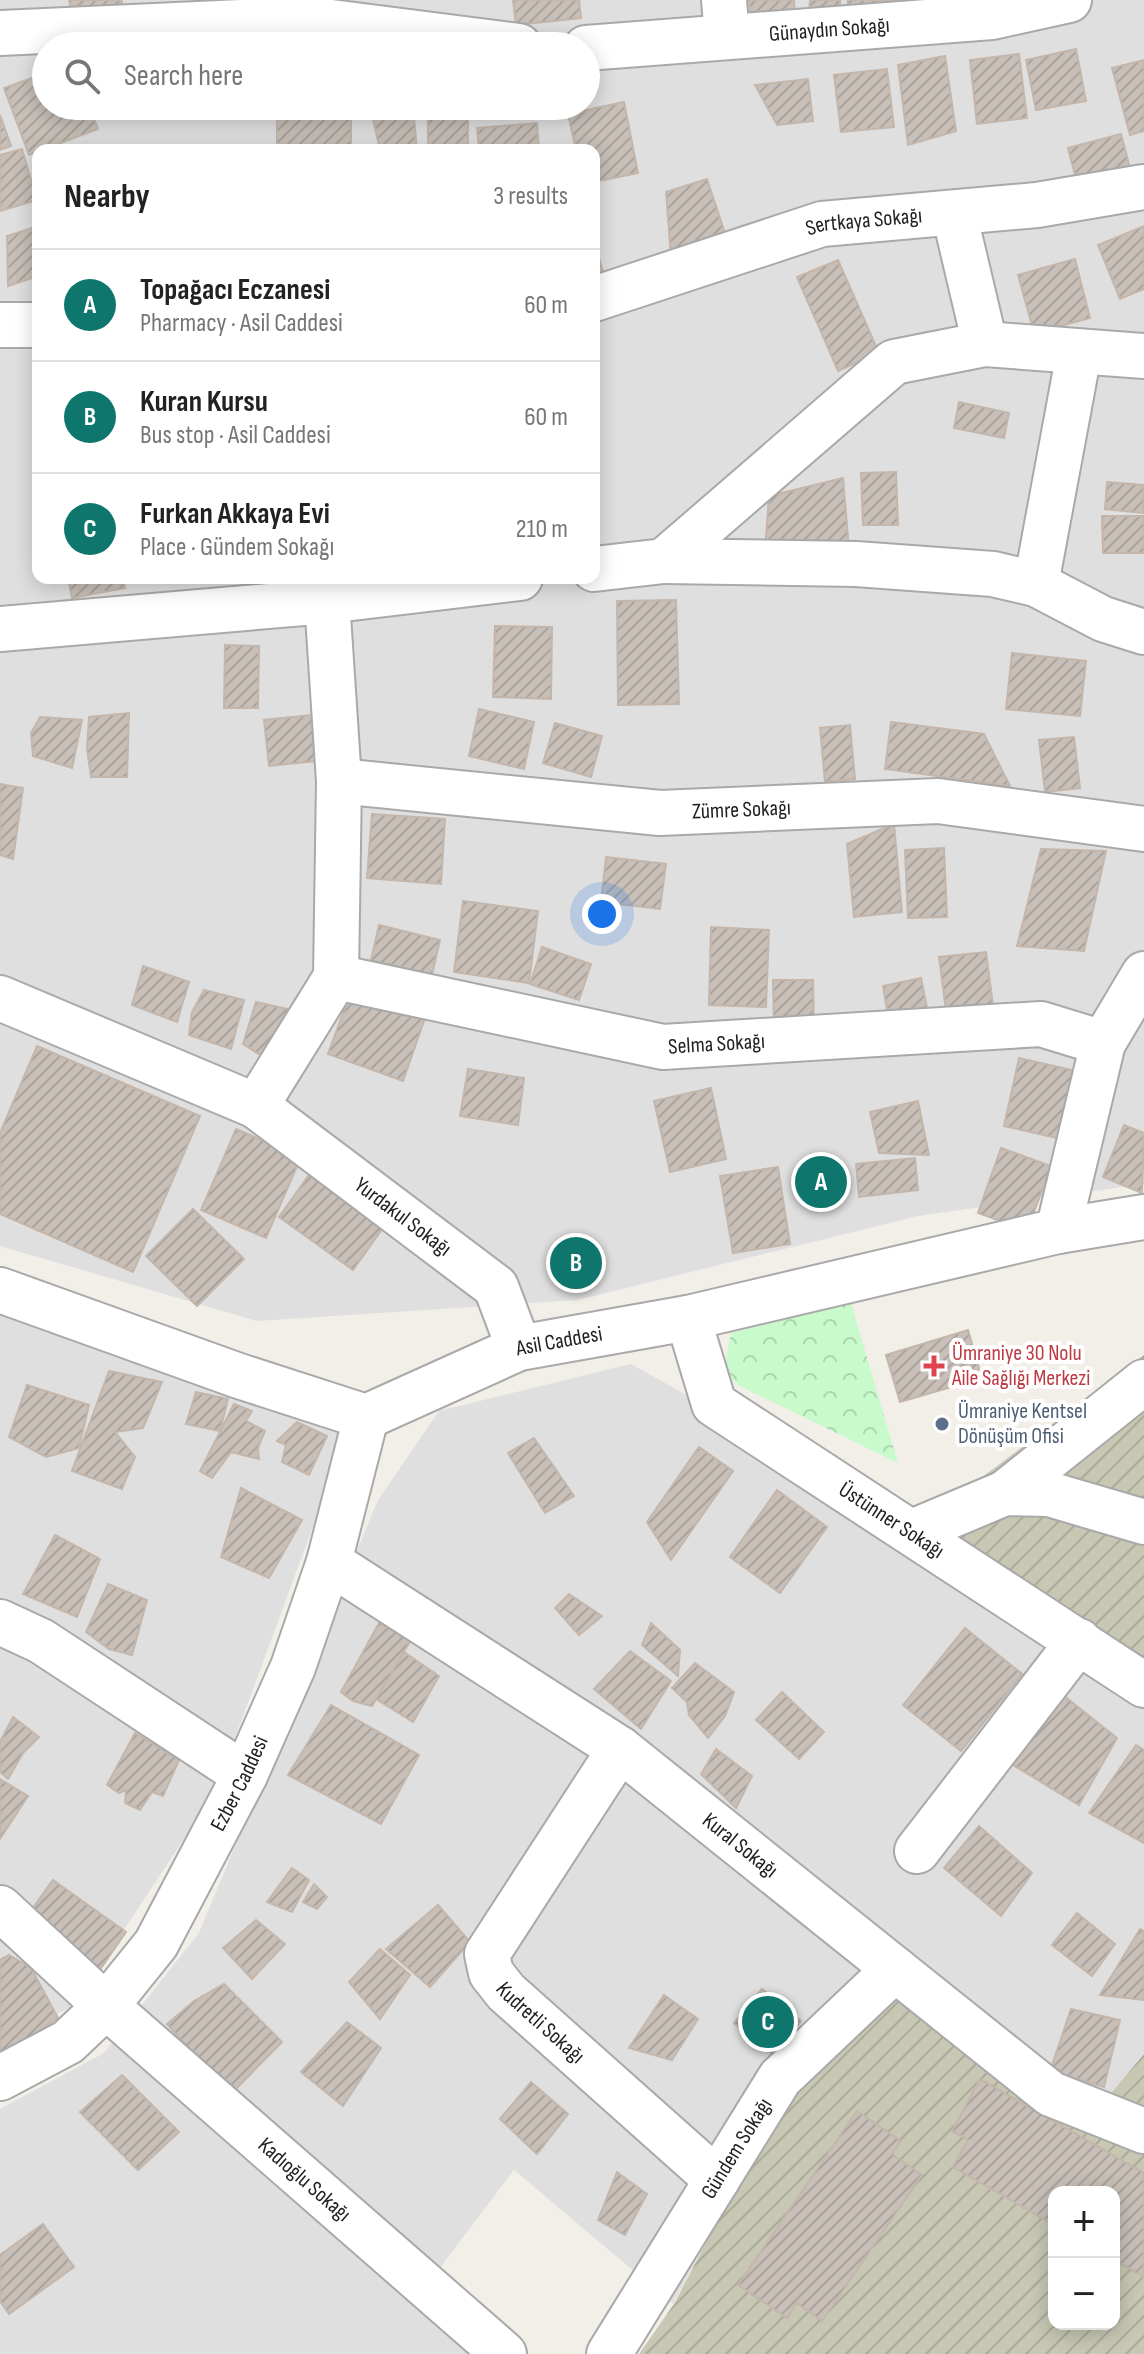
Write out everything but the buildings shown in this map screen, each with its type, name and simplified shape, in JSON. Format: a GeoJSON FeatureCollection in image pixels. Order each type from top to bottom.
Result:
{"type":"FeatureCollection","features":[{"type":"Feature","properties":{"kind":"street","name":"Günaydın Sokağı"},"geometry":{"type":"LineString","coordinates":[[600,45],[725,19],[992,17],[1069,0]]}},
{"type":"Feature","properties":{"kind":"street"},"geometry":{"type":"LineString","coordinates":[[0,33],[131,13],[306,9],[438,32]]}},
{"type":"Feature","properties":{"kind":"street","name":"Sertkaya Sokağı"},"geometry":{"type":"LineString","coordinates":[[600,297],[822,224],[1037,205],[1144,187]]}},
{"type":"Feature","properties":{"kind":"street"},"geometry":{"type":"LineString","coordinates":[[954,213],[985,344]]}},
{"type":"Feature","properties":{"kind":"street"},"geometry":{"type":"LineString","coordinates":[[0,325],[32,325]]}},
{"type":"Feature","properties":{"kind":"street"},"geometry":{"type":"LineString","coordinates":[[664,561],[894,362],[985,344],[1144,356]]}},
{"type":"Feature","properties":{"kind":"street"},"geometry":{"type":"LineString","coordinates":[[1036,584],[1079,353]]}},
{"type":"Feature","properties":{"kind":"street"},"geometry":{"type":"LineString","coordinates":[[600,568],[664,561],[856,564],[993,574],[1036,584],[1103,619],[1144,632]]}},
{"type":"Feature","properties":{"kind":"street"},"geometry":{"type":"LineString","coordinates":[[0,629],[327,601],[470,584]]}},
{"type":"Feature","properties":{"kind":"street"},"geometry":{"type":"LineString","coordinates":[[256,1106],[336,977],[339,781],[327,601]]}},
{"type":"Feature","properties":{"kind":"street","name":"Zümre Sokağı"},"geometry":{"type":"LineString","coordinates":[[339,781],[660,813],[938,801],[1144,829]]}},
{"type":"Feature","properties":{"kind":"street"},"geometry":{"type":"LineString","coordinates":[[1058,1231],[1103,1043],[1144,974]]}},
{"type":"Feature","properties":{"kind":"street","name":"Selma Sokağı"},"geometry":{"type":"LineString","coordinates":[[336,977],[663,1047],[1041,1024],[1103,1043]]}},
{"type":"Feature","properties":{"kind":"street","name":"Yurdakul Sokağı"},"geometry":{"type":"LineString","coordinates":[[0,998],[256,1106],[496,1287],[519,1348]]}},
{"type":"Feature","properties":{"kind":"street","name":"Asil Caddesi"},"geometry":{"type":"LineString","coordinates":[[366,1417],[519,1348],[688,1318],[1058,1231],[1144,1217]]}},
{"type":"Feature","properties":{"kind":"street"},"geometry":{"type":"LineString","coordinates":[[0,1290],[239,1376],[366,1417]]}},
{"type":"Feature","properties":{"kind":"street","name":"Üstünner Sokağı"},"geometry":{"type":"LineString","coordinates":[[688,1318],[714,1404],[1144,1685]]}},
{"type":"Feature","properties":{"kind":"street"},"geometry":{"type":"LineString","coordinates":[[912,1532],[1005,1493],[1144,1382]]}},
{"type":"Feature","properties":{"kind":"street","name":"Ezber Caddesi"},"geometry":{"type":"LineString","coordinates":[[0,2078],[68,2042],[106,2006],[156,1944],[245,1775],[293,1667],[329,1562],[366,1417]]}},
{"type":"Feature","properties":{"kind":"street"},"geometry":{"type":"LineString","coordinates":[[1005,1493],[1049,1494],[1144,1522]]}},
{"type":"Feature","properties":{"kind":"street","name":"Kural Sokağı"},"geometry":{"type":"LineString","coordinates":[[329,1562],[620,1749],[1051,2094],[1142,2127]]}},
{"type":"Feature","properties":{"kind":"street"},"geometry":{"type":"LineString","coordinates":[[0,1622],[41,1641],[245,1775]]}},
{"type":"Feature","properties":{"kind":"street"},"geometry":{"type":"LineString","coordinates":[[917,1851],[1079,1641]]}},
{"type":"Feature","properties":{"kind":"street","name":"Kudretli Sokağı"},"geometry":{"type":"LineString","coordinates":[[620,1749],[487,1954],[491,1973],[506,1992],[717,2180]]}},
{"type":"Feature","properties":{"kind":"street","name":"Kadıoğlu Sokağı"},"geometry":{"type":"LineString","coordinates":[[0,1908],[106,2006],[504,2354]]}},
{"type":"Feature","properties":{"kind":"street","name":"Gündem Sokağı"},"geometry":{"type":"LineString","coordinates":[[609,2354],[780,2078],[895,1969]]}},
{"type":"Feature","properties":{"kind":"shaded area"},"geometry":{"type":"Polygon","coordinates":[[[0,0],[1144,0],[1144,1184],[918,1216],[577,1300],[257,1321],[0,1246],[0,0]]]}},
{"type":"Feature","properties":{"kind":"shaded area"},"geometry":{"type":"Polygon","coordinates":[[[0,1310],[348,1432],[215,1792],[74,2005],[0,2046],[0,1310]]]}},
{"type":"Feature","properties":{"kind":"shaded area"},"geometry":{"type":"Polygon","coordinates":[[[1144,1355],[1144,1674],[951,1542],[956,1497],[1144,1355]]]}},
{"type":"Feature","properties":{"kind":"shaded area"},"geometry":{"type":"Polygon","coordinates":[[[631,1364],[951,1542],[1144,1674],[1144,2054],[1081,2130],[891,1987],[782,2097],[673,2304],[514,2170],[445,2261],[416,2306],[475,2354],[0,2354],[0,2109],[104,2053],[199,1933],[378,1500],[439,1411],[631,1364]]]}},
{"type":"Feature","properties":{"kind":"shaded area"},"geometry":{"type":"Polygon","coordinates":[[[891,1987],[1080,2130],[1144,2054],[1144,2354],[639,2354],[674,2304],[782,2097],[891,1987]]]}},
{"type":"Feature","properties":{"kind":"green space"},"geometry":{"type":"Polygon","coordinates":[[[851,1303],[898,1463],[740,1386],[724,1371],[731,1333],[851,1303]]]}},
{"type":"Feature","properties":{"kind":"place","name":"Topağacı Eczanesi"},"geometry":{"type":"Point","coordinates":[821,1182]}},
{"type":"Feature","properties":{"kind":"place","name":"Kuran Kursu"},"geometry":{"type":"Point","coordinates":[576,1263]}},
{"type":"Feature","properties":{"kind":"place","name":"Ümraniye 30 Nolu Aile Sağlığı Merkezi"},"geometry":{"type":"Point","coordinates":[934,1366]}},
{"type":"Feature","properties":{"kind":"place","name":"Ümraniye Kentsel Dönüşüm Ofisi"},"geometry":{"type":"Point","coordinates":[942,1424]}},
{"type":"Feature","properties":{"kind":"place","name":"Furkan Akkaya Evi"},"geometry":{"type":"Point","coordinates":[768,2022]}}]}
